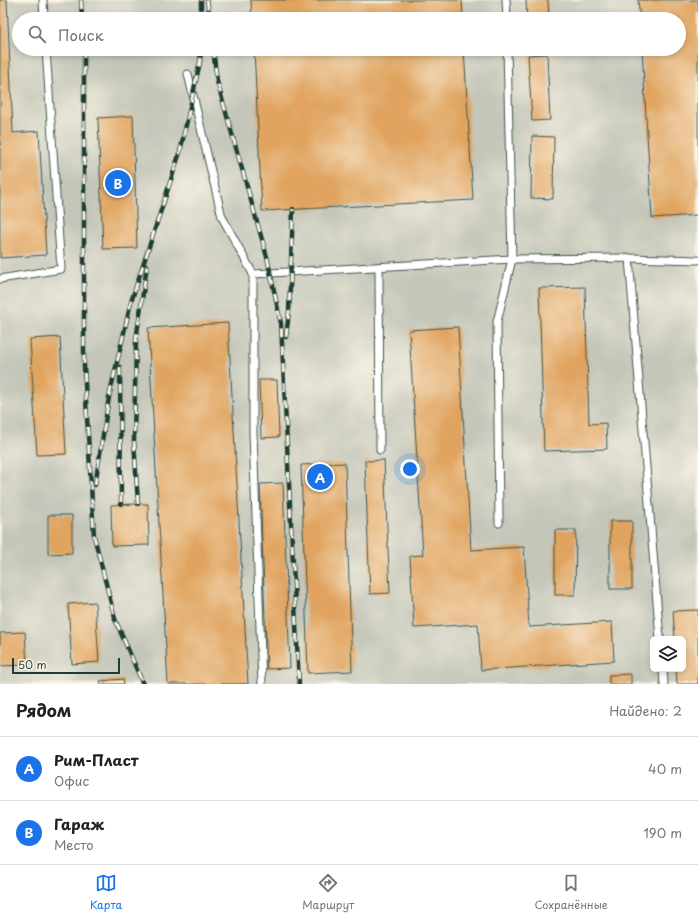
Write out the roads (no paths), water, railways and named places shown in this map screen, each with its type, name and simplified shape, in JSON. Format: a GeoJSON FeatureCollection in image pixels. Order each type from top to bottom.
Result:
{"type":"FeatureCollection","features":[{"type":"Feature","properties":{"kind":"lane"},"geometry":{"type":"LineString","coordinates":[[43,0],[44,12]]}},
{"type":"Feature","properties":{"kind":"lane"},"geometry":{"type":"LineString","coordinates":[[506,0],[507,12]]}},
{"type":"Feature","properties":{"kind":"lane"},"geometry":{"type":"LineString","coordinates":[[0,278],[61,269],[46,56]]}},
{"type":"Feature","properties":{"kind":"lane"},"geometry":{"type":"LineString","coordinates":[[499,523],[496,322],[512,259],[507,56]]}},
{"type":"Feature","properties":{"kind":"lane"},"geometry":{"type":"LineString","coordinates":[[188,74],[222,217],[253,274],[253,433],[262,684]]}},
{"type":"Feature","properties":{"kind":"lane"},"geometry":{"type":"LineString","coordinates":[[629,258],[660,636]]}},
{"type":"Feature","properties":{"kind":"lane"},"geometry":{"type":"LineString","coordinates":[[253,274],[512,259],[629,258],[698,260]]}},
{"type":"Feature","properties":{"kind":"lane"},"geometry":{"type":"LineString","coordinates":[[379,267],[380,450]]}},
{"type":"Feature","properties":{"kind":"lane"},"geometry":{"type":"LineString","coordinates":[[663,672],[664,684]]}},
{"type":"Feature","properties":{"kind":"railway"},"geometry":{"type":"LineString","coordinates":[[81,0],[82,12]]}},
{"type":"Feature","properties":{"kind":"railway"},"geometry":{"type":"LineString","coordinates":[[201,0],[201,12]]}},
{"type":"Feature","properties":{"kind":"railway"},"geometry":{"type":"LineString","coordinates":[[207,0],[209,12]]}},
{"type":"Feature","properties":{"kind":"railway"},"geometry":{"type":"LineString","coordinates":[[84,56],[84,366],[94,536],[115,619],[143,684]]}},
{"type":"Feature","properties":{"kind":"railway"},"geometry":{"type":"LineString","coordinates":[[95,485],[109,397],[131,302],[180,152],[200,56]]}},
{"type":"Feature","properties":{"kind":"railway"},"geometry":{"type":"LineString","coordinates":[[214,56],[217,81],[267,257],[281,324],[299,684]]}},
{"type":"Feature","properties":{"kind":"railway"},"geometry":{"type":"LineString","coordinates":[[286,337],[289,312],[293,209]]}},
{"type":"Feature","properties":{"kind":"railway"},"geometry":{"type":"LineString","coordinates":[[138,504],[134,440],[136,340],[147,266]]}},
{"type":"Feature","properties":{"kind":"railway"},"geometry":{"type":"LineString","coordinates":[[120,367],[121,504]]}},
{"type":"Feature","properties":{"kind":"place","name":"Гараж"},"geometry":{"type":"Point","coordinates":[118,183]}},
{"type":"Feature","properties":{"kind":"place","name":"Рим-Пласт"},"geometry":{"type":"Point","coordinates":[320,477]}}]}
